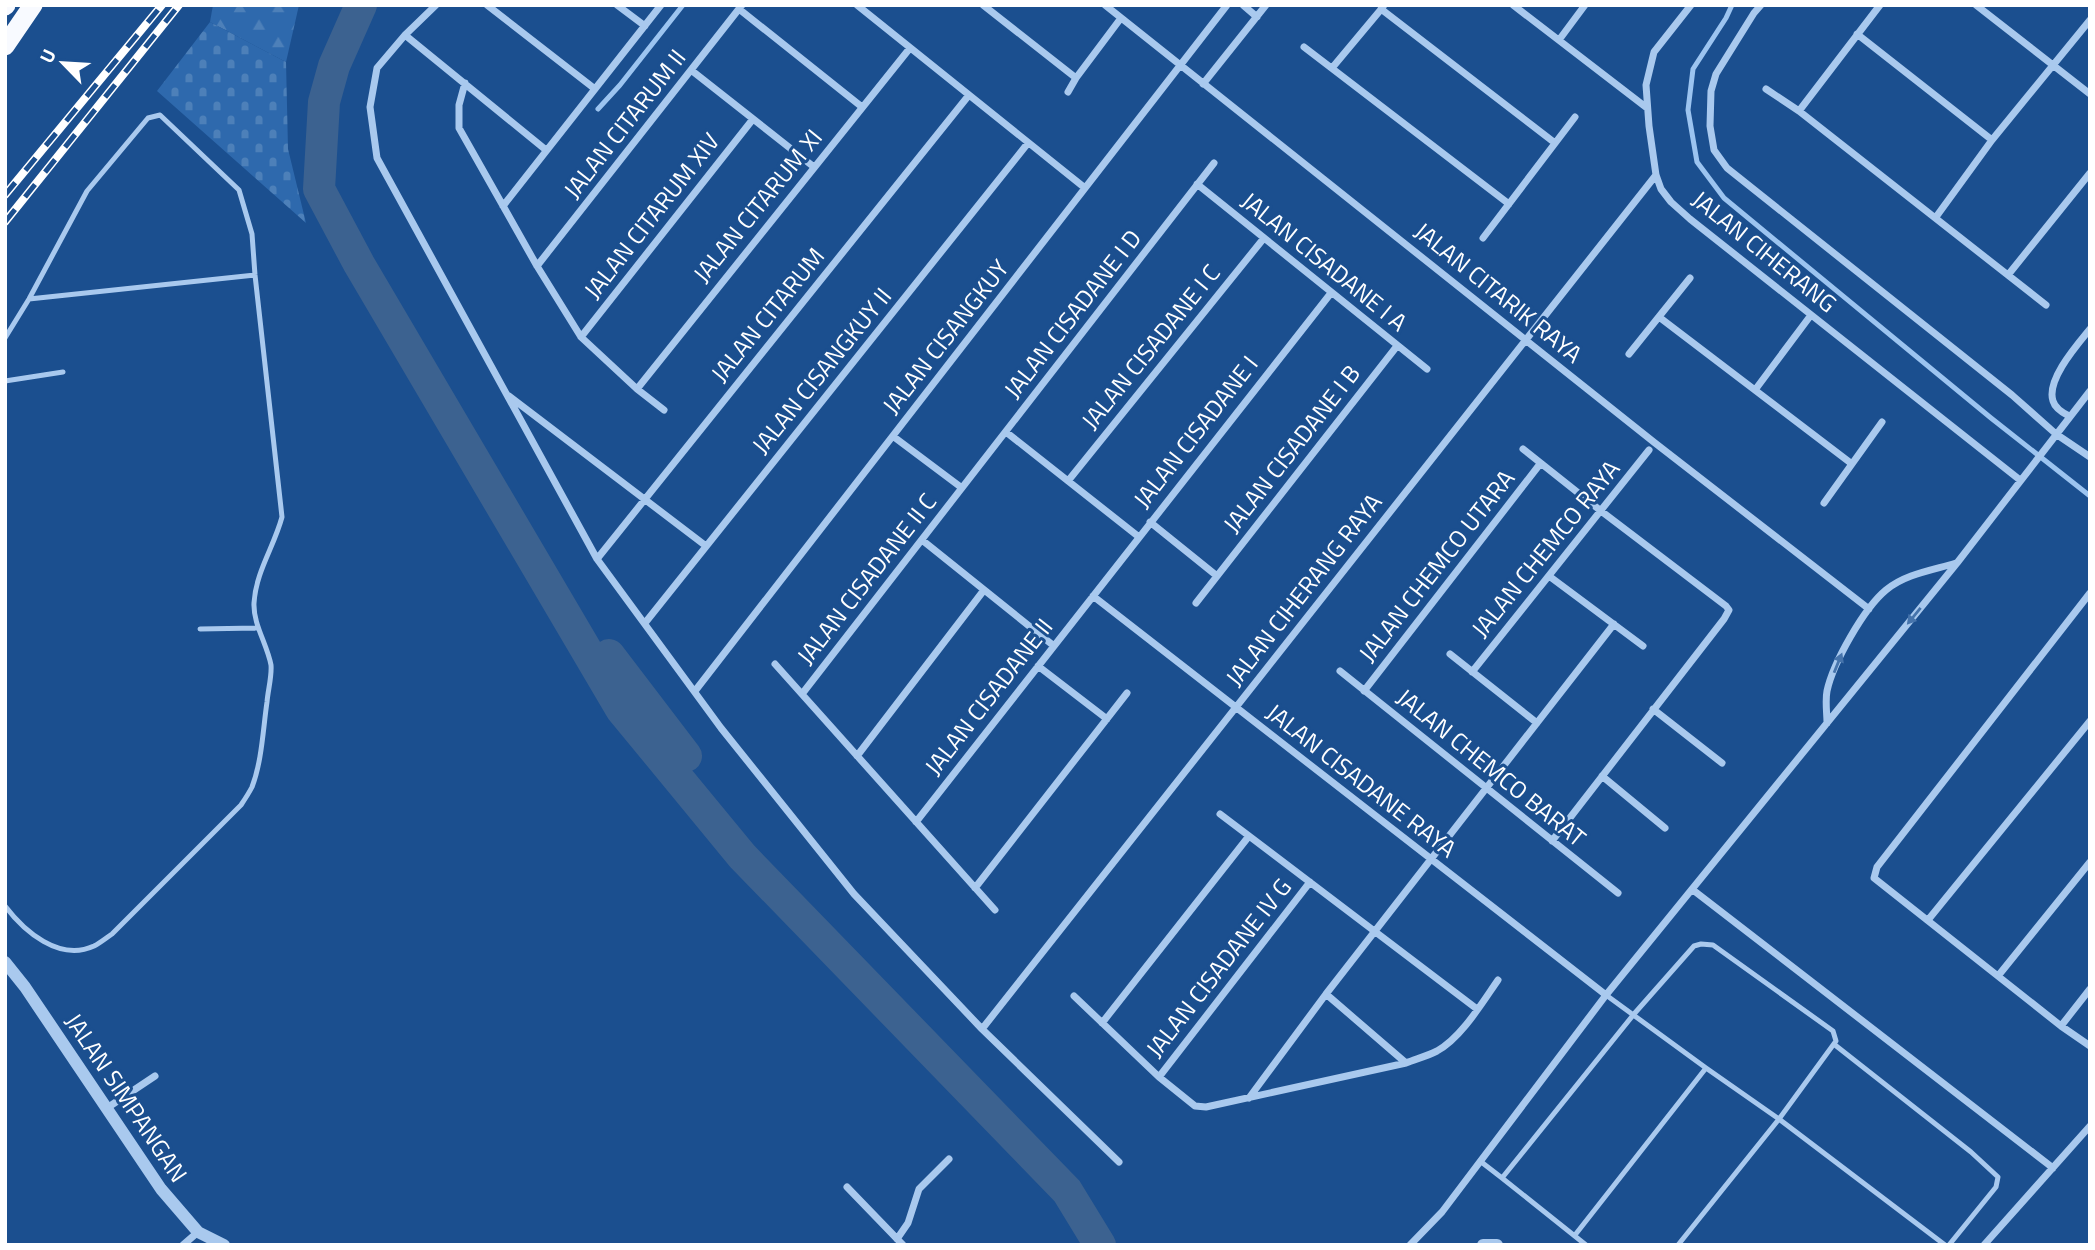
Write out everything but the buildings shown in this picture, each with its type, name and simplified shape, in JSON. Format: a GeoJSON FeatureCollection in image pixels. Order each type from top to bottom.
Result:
{"type":"FeatureCollection","features":[{"type":"Feature","properties":{"kind":"highway"},"geometry":{"type":"LineString","coordinates":[[5,46],[33,5]]}},
{"type":"Feature","properties":{"kind":"street"},"geometry":{"type":"LineString","coordinates":[[436,5],[405,34],[377,68],[370,107],[376,158],[597,559],[721,728],[854,894],[982,1029],[1119,1162]]}},
{"type":"Feature","properties":{"kind":"street"},"geometry":{"type":"LineString","coordinates":[[486,5],[595,89]]}},
{"type":"Feature","properties":{"kind":"street"},"geometry":{"type":"LineString","coordinates":[[617,5],[645,26]]}},
{"type":"Feature","properties":{"kind":"street"},"geometry":{"type":"LineString","coordinates":[[503,206],[661,5]]}},
{"type":"Feature","properties":{"kind":"street"},"geometry":{"type":"LineString","coordinates":[[857,5],[1085,188]]}},
{"type":"Feature","properties":{"kind":"street"},"geometry":{"type":"LineString","coordinates":[[983,5],[1076,78]]}},
{"type":"Feature","properties":{"kind":"street","name":"JALAN CITARIK RAYA"},"geometry":{"type":"LineString","coordinates":[[1105,5],[1869,609]]}},
{"type":"Feature","properties":{"kind":"street","name":"JALAN CISANGKUY"},"geometry":{"type":"LineString","coordinates":[[695,691],[1227,5]]}},
{"type":"Feature","properties":{"kind":"street"},"geometry":{"type":"LineString","coordinates":[[1243,5],[1257,16]]}},
{"type":"Feature","properties":{"kind":"street"},"geometry":{"type":"LineString","coordinates":[[1203,84],[1266,5]]}},
{"type":"Feature","properties":{"kind":"street"},"geometry":{"type":"LineString","coordinates":[[1513,5],[1647,108]]}},
{"type":"Feature","properties":{"kind":"street"},"geometry":{"type":"LineString","coordinates":[[1559,40],[1585,5]]}},
{"type":"Feature","properties":{"kind":"street","name":"JALAN CIHERANG"},"geometry":{"type":"LineString","coordinates":[[1691,5],[1654,52],[1646,85],[1656,176],[1661,189],[1690,219],[2020,480]]}},
{"type":"Feature","properties":{"kind":"street"},"geometry":{"type":"LineString","coordinates":[[1799,111],[1880,5]]}},
{"type":"Feature","properties":{"kind":"street"},"geometry":{"type":"LineString","coordinates":[[1976,5],[2090,94]]}},
{"type":"Feature","properties":{"kind":"street"},"geometry":{"type":"LineString","coordinates":[[741,7],[862,107]]}},
{"type":"Feature","properties":{"kind":"street","name":"JALAN CITARUM II"},"geometry":{"type":"LineString","coordinates":[[537,266],[741,7]]}},
{"type":"Feature","properties":{"kind":"street"},"geometry":{"type":"LineString","coordinates":[[1332,68],[1383,7],[1555,144]]}},
{"type":"Feature","properties":{"kind":"street"},"geometry":{"type":"LineString","coordinates":[[1757,8],[1716,74],[1711,91],[1710,126],[1714,150],[1727,168],[2012,395],[2056,434],[2090,457]]}},
{"type":"Feature","properties":{"kind":"street"},"geometry":{"type":"LineString","coordinates":[[1069,92],[1076,78],[1121,18]]}},
{"type":"Feature","properties":{"kind":"street"},"geometry":{"type":"LineString","coordinates":[[1936,217],[1992,140],[2090,20]]}},
{"type":"Feature","properties":{"kind":"street"},"geometry":{"type":"LineString","coordinates":[[405,34],[546,150]]}},
{"type":"Feature","properties":{"kind":"street"},"geometry":{"type":"LineString","coordinates":[[1857,34],[1992,140]]}},
{"type":"Feature","properties":{"kind":"street"},"geometry":{"type":"LineString","coordinates":[[1304,47],[1509,204]]}},
{"type":"Feature","properties":{"kind":"street","name":"JALAN CITARUM XI"},"geometry":{"type":"LineString","coordinates":[[637,389],[910,48]]}},
{"type":"Feature","properties":{"kind":"street"},"geometry":{"type":"LineString","coordinates":[[691,70],[814,167]]}},
{"type":"Feature","properties":{"kind":"street"},"geometry":{"type":"LineString","coordinates":[[464,83],[459,105],[459,128],[537,266],[581,337],[664,410]]}},
{"type":"Feature","properties":{"kind":"street"},"geometry":{"type":"LineString","coordinates":[[1766,89],[1799,111],[2046,305]]}},
{"type":"Feature","properties":{"kind":"street","name":"JALAN CITARUM"},"geometry":{"type":"LineString","coordinates":[[597,559],[969,95]]}},
{"type":"Feature","properties":{"kind":"street"},"geometry":{"type":"LineString","coordinates":[[1483,238],[1574,117]]}},
{"type":"Feature","properties":{"kind":"street","name":"JALAN CITARUM XIV"},"geometry":{"type":"LineString","coordinates":[[581,337],[753,119]]}},
{"type":"Feature","properties":{"kind":"street","name":"JALAN CISANGKUY II"},"geometry":{"type":"LineString","coordinates":[[645,623],[1028,143]]}},
{"type":"Feature","properties":{"kind":"street","name":"JALAN CISADANE I D"},"geometry":{"type":"LineString","coordinates":[[962,488],[1214,163]]}},
{"type":"Feature","properties":{"kind":"street"},"geometry":{"type":"LineString","coordinates":[[2008,275],[2090,173]]}},
{"type":"Feature","properties":{"kind":"street","name":"JALAN CIHERANG RAYA"},"geometry":{"type":"LineString","coordinates":[[982,1029],[1656,176]]}},
{"type":"Feature","properties":{"kind":"street","name":"JALAN CISADANE I A"},"geometry":{"type":"LineString","coordinates":[[1198,184],[1427,369]]}},
{"type":"Feature","properties":{"kind":"street","name":"JALAN CISADANE I C"},"geometry":{"type":"LineString","coordinates":[[1068,481],[1264,238]]}},
{"type":"Feature","properties":{"kind":"street"},"geometry":{"type":"LineString","coordinates":[[1629,354],[1690,278]]}},
{"type":"Feature","properties":{"kind":"street","name":"JALAN CISADANE I"},"geometry":{"type":"LineString","coordinates":[[1093,596],[1331,293]]}},
{"type":"Feature","properties":{"kind":"street"},"geometry":{"type":"LineString","coordinates":[[1755,390],[1811,315]]}},
{"type":"Feature","properties":{"kind":"street"},"geometry":{"type":"LineString","coordinates":[[1659,317],[1852,464]]}},
{"type":"Feature","properties":{"kind":"street"},"geometry":{"type":"LineString","coordinates":[[2069,416],[2057,408],[2053,401],[2052,386],[2070,353],[2090,329]]}},
{"type":"Feature","properties":{"kind":"street","name":"JALAN CISADANE I B"},"geometry":{"type":"LineString","coordinates":[[1196,603],[1397,346]]}},
{"type":"Feature","properties":{"kind":"street"},"geometry":{"type":"LineString","coordinates":[[1410,1245],[1442,1212],[1606,995],[1957,563],[2090,391]]}},
{"type":"Feature","properties":{"kind":"street"},"geometry":{"type":"LineString","coordinates":[[507,394],[706,546]]}},
{"type":"Feature","properties":{"kind":"street"},"geometry":{"type":"LineString","coordinates":[[1824,503],[1882,422]]}},
{"type":"Feature","properties":{"kind":"street"},"geometry":{"type":"LineString","coordinates":[[1006,432],[1139,537]]}},
{"type":"Feature","properties":{"kind":"street"},"geometry":{"type":"LineString","coordinates":[[894,437],[962,488]]}},
{"type":"Feature","properties":{"kind":"street"},"geometry":{"type":"LineString","coordinates":[[1522,449],[1729,610],[1552,841]]}},
{"type":"Feature","properties":{"kind":"street","name":"JALAN CHEMCO RAYA"},"geometry":{"type":"LineString","coordinates":[[1472,672],[1649,450]]}},
{"type":"Feature","properties":{"kind":"street","name":"JALAN CHEMCO UTARA"},"geometry":{"type":"LineString","coordinates":[[1364,691],[1540,464]]}},
{"type":"Feature","properties":{"kind":"street","name":"JALAN CISADANE II C"},"geometry":{"type":"LineString","coordinates":[[802,694],[962,488]]}},
{"type":"Feature","properties":{"kind":"street"},"geometry":{"type":"LineString","coordinates":[[1150,522],[1217,576]]}},
{"type":"Feature","properties":{"kind":"street"},"geometry":{"type":"LineString","coordinates":[[922,540],[1054,646]]}},
{"type":"Feature","properties":{"kind":"street"},"geometry":{"type":"LineString","coordinates":[[1826,724],[1827,691],[1846,643],[1869,609],[1886,590],[1903,579],[1957,563]]}},
{"type":"Feature","properties":{"kind":"street"},"geometry":{"type":"LineString","coordinates":[[1549,576],[1643,646]]}},
{"type":"Feature","properties":{"kind":"street"},"geometry":{"type":"LineString","coordinates":[[857,755],[985,590]]}},
{"type":"Feature","properties":{"kind":"street"},"geometry":{"type":"LineString","coordinates":[[2090,593],[1875,870],[1874,878],[2090,1046]]}},
{"type":"Feature","properties":{"kind":"street","name":"JALAN CISADANE RAYA"},"geometry":{"type":"LineString","coordinates":[[1093,596],[1606,995]]}},
{"type":"Feature","properties":{"kind":"street","name":"JALAN CISADANE II"},"geometry":{"type":"LineString","coordinates":[[916,822],[1093,596]]}},
{"type":"Feature","properties":{"kind":"street"},"geometry":{"type":"LineString","coordinates":[[1249,1098],[1326,994],[1614,624]]}},
{"type":"Feature","properties":{"kind":"street","name":"JALAN CHEMCO RAYA"},"geometry":{"type":"LineString","coordinates":[[1450,654],[1537,723]]}},
{"type":"Feature","properties":{"kind":"street"},"geometry":{"type":"LineString","coordinates":[[775,664],[995,910]]}},
{"type":"Feature","properties":{"kind":"street"},"geometry":{"type":"LineString","coordinates":[[1038,666],[1107,719]]}},
{"type":"Feature","properties":{"kind":"street","name":"JALAN CHEMCO BARAT"},"geometry":{"type":"LineString","coordinates":[[1340,671],[1618,893]]}},
{"type":"Feature","properties":{"kind":"street"},"geometry":{"type":"LineString","coordinates":[[975,888],[1127,693]]}},
{"type":"Feature","properties":{"kind":"street"},"geometry":{"type":"LineString","coordinates":[[1653,709],[1722,763]]}},
{"type":"Feature","properties":{"kind":"street"},"geometry":{"type":"LineString","coordinates":[[1928,920],[2090,721]]}},
{"type":"Feature","properties":{"kind":"street"},"geometry":{"type":"LineString","coordinates":[[1602,776],[1665,828]]}},
{"type":"Feature","properties":{"kind":"street"},"geometry":{"type":"LineString","coordinates":[[1220,814],[1478,1009]]}},
{"type":"Feature","properties":{"kind":"street"},"geometry":{"type":"LineString","coordinates":[[1102,1023],[1249,836]]}},
{"type":"Feature","properties":{"kind":"street"},"geometry":{"type":"LineString","coordinates":[[1998,976],[2090,862]]}},
{"type":"Feature","properties":{"kind":"street","name":"JALAN CISADANE IV G"},"geometry":{"type":"LineString","coordinates":[[1159,1077],[1310,882]]}},
{"type":"Feature","properties":{"kind":"street"},"geometry":{"type":"LineString","coordinates":[[1693,890],[2053,1168]]}},
{"type":"Feature","properties":{"kind":"street","name":"JALAN SIMPANGAN"},"geometry":{"type":"LineString","coordinates":[[5,962],[25,986],[161,1189],[198,1232],[224,1245]]}},
{"type":"Feature","properties":{"kind":"street"},"geometry":{"type":"LineString","coordinates":[[1074,996],[1159,1077],[1195,1106],[1206,1107],[1406,1063],[1437,1051],[1448,1043],[1478,1009],[1498,980]]}},
{"type":"Feature","properties":{"kind":"street"},"geometry":{"type":"LineString","coordinates":[[2061,1026],[2090,989]]}},
{"type":"Feature","properties":{"kind":"street"},"geometry":{"type":"LineString","coordinates":[[1326,994],[1406,1063]]}},
{"type":"Feature","properties":{"kind":"street"},"geometry":{"type":"LineString","coordinates":[[107,1108],[155,1076]]}},
{"type":"Feature","properties":{"kind":"street"},"geometry":{"type":"LineString","coordinates":[[1984,1245],[2090,1126]]}},
{"type":"Feature","properties":{"kind":"street"},"geometry":{"type":"LineString","coordinates":[[847,1187],[900,1242],[919,1189],[949,1159]]}},
{"type":"Feature","properties":{"kind":"street"},"geometry":{"type":"LineString","coordinates":[[183,1245],[198,1232]]}},
{"type":"Feature","properties":{"kind":"street"},"geometry":{"type":"LineString","coordinates":[[1483,1245],[1497,1245]]}},
{"type":"Feature","properties":{"kind":"lane"},"geometry":{"type":"LineString","coordinates":[[5,338],[87,191],[148,118],[160,115],[239,190],[252,234],[282,517],[258,579],[254,606],[271,669],[257,765],[251,788],[241,805],[112,934],[94,946],[81,950],[45,943],[26,930],[5,906]]}},
{"type":"Feature","properties":{"kind":"lane"},"geometry":{"type":"LineString","coordinates":[[29,299],[255,275]]}},
{"type":"Feature","properties":{"kind":"lane"},"geometry":{"type":"LineString","coordinates":[[5,381],[63,372]]}},
{"type":"Feature","properties":{"kind":"lane"},"geometry":{"type":"LineString","coordinates":[[200,629],[258,628]]}},
{"type":"Feature","properties":{"kind":"lane"},"geometry":{"type":"LineString","coordinates":[[1502,1178],[1634,1014],[1694,946],[1713,945],[1833,1031],[1835,1045],[1678,1245]]}},
{"type":"Feature","properties":{"kind":"lane"},"geometry":{"type":"LineString","coordinates":[[1606,995],[1779,1119],[1947,1245],[1996,1187],[1998,1177],[1835,1045]]}},
{"type":"Feature","properties":{"kind":"lane"},"geometry":{"type":"LineString","coordinates":[[1575,1235],[1706,1068]]}},
{"type":"Feature","properties":{"kind":"lane"},"geometry":{"type":"LineString","coordinates":[[1480,1161],[1586,1245]]}},
{"type":"Feature","properties":{"kind":"green space"},"geometry":{"type":"Polygon","coordinates":[[[213,5],[299,5],[286,62],[210,22],[213,5]]]}},
{"type":"Feature","properties":{"kind":"green space"},"geometry":{"type":"Polygon","coordinates":[[[210,22],[286,62],[288,149],[306,223],[157,91],[210,22]]]}},
{"type":"Feature","properties":{"kind":"waterway"},"geometry":{"type":"LineString","coordinates":[[361,5],[334,66],[324,102],[319,189],[359,264],[621,709],[742,856],[1067,1191],[1100,1245]]}},
{"type":"Feature","properties":{"kind":"waterway"},"geometry":{"type":"LineString","coordinates":[[598,109],[683,5]]}},
{"type":"Feature","properties":{"kind":"waterway"},"geometry":{"type":"LineString","coordinates":[[1732,5],[1693,69],[1688,110],[1697,162],[1724,198],[2090,496]]}},
{"type":"Feature","properties":{"kind":"waterway"},"geometry":{"type":"LineString","coordinates":[[609,655],[686,756]]}},
{"type":"Feature","properties":{"kind":"railway"},"geometry":{"type":"LineString","coordinates":[[5,195],[162,5]]}},
{"type":"Feature","properties":{"kind":"railway"},"geometry":{"type":"LineString","coordinates":[[5,222],[179,5]]}}]}
